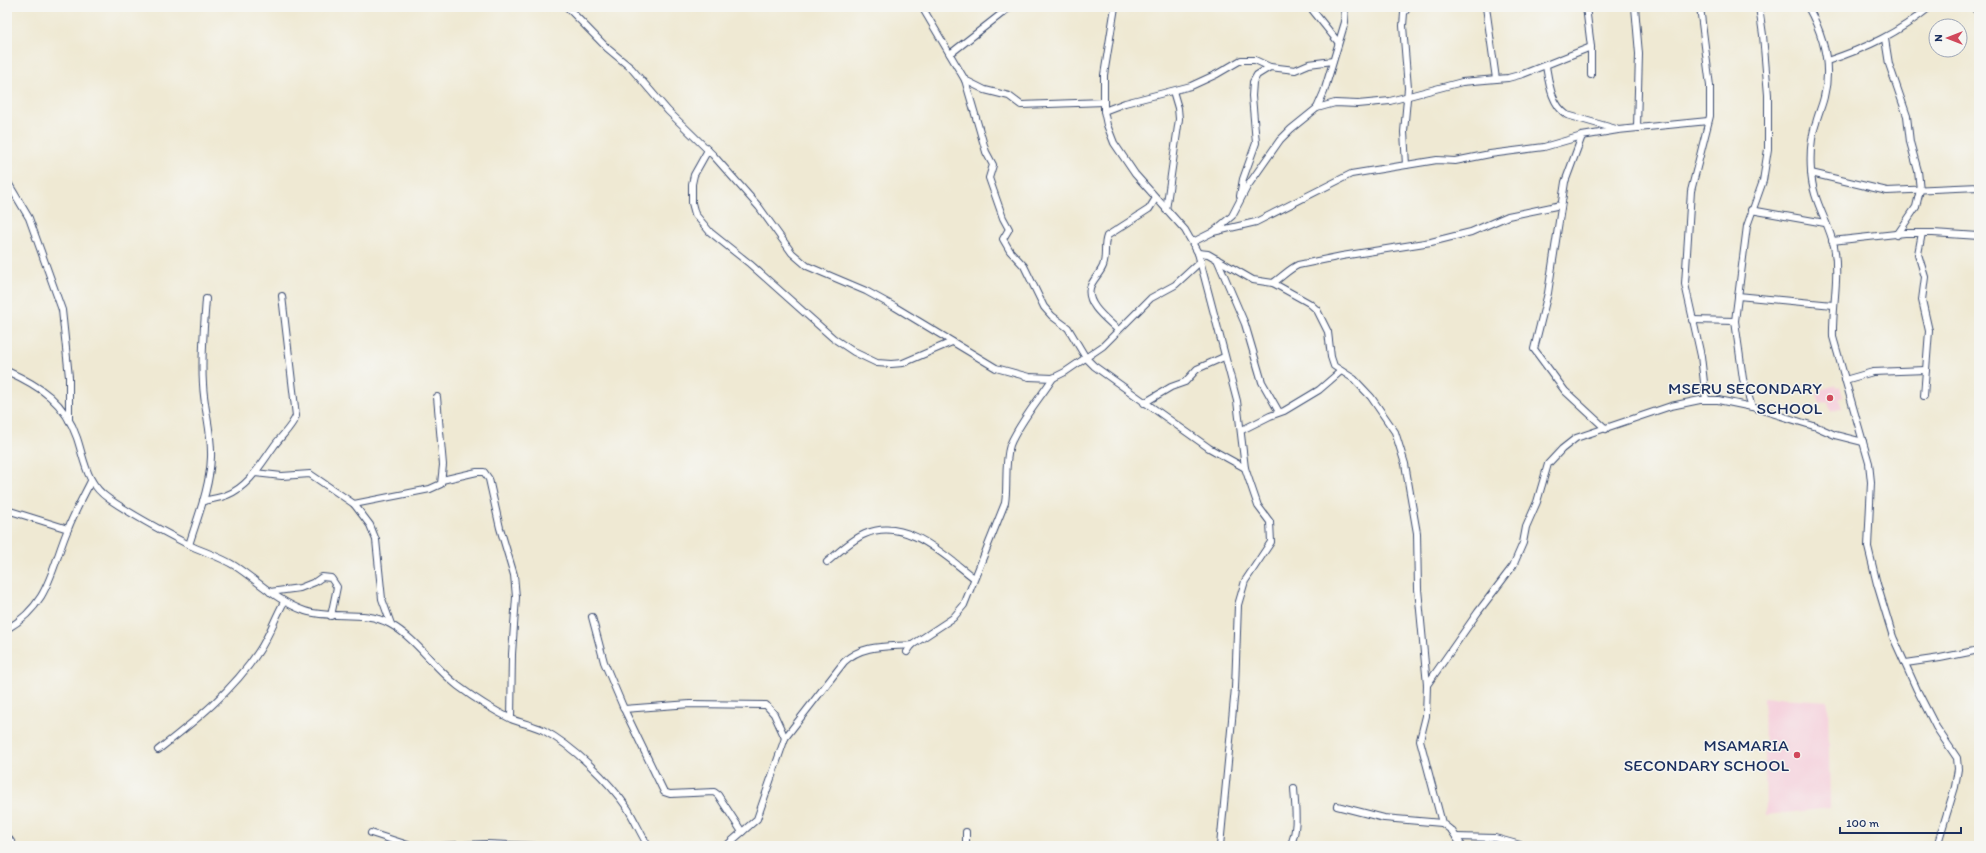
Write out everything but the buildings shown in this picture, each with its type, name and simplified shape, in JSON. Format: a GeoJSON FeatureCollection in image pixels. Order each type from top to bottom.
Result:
{"type":"FeatureCollection","features":[{"type":"Feature","properties":{"kind":"street"},"geometry":{"type":"LineString","coordinates":[[566,7],[607,48],[631,68],[668,111],[708,150],[759,207],[792,253],[806,266],[866,291],[996,368],[1029,377],[1053,378],[1065,372],[1103,346],[1151,298],[1176,285],[1201,261]]}},
{"type":"Feature","properties":{"kind":"street"},"geometry":{"type":"LineString","coordinates":[[922,7],[965,80],[986,152],[994,165],[990,178],[1003,218],[1009,229],[1003,239],[1010,251],[1024,266],[1044,307],[1052,316],[1068,328],[1086,358],[1107,377],[1209,448],[1246,468]]}},
{"type":"Feature","properties":{"kind":"street"},"geometry":{"type":"LineString","coordinates":[[950,54],[1010,7]]}},
{"type":"Feature","properties":{"kind":"street"},"geometry":{"type":"LineString","coordinates":[[1115,7],[1104,75],[1104,111],[1107,125],[1114,142],[1135,174],[1185,230],[1198,253],[1224,357],[1237,401],[1246,468],[1258,506],[1270,522],[1269,531],[1271,539],[1245,581],[1238,605],[1235,688],[1220,846]]}},
{"type":"Feature","properties":{"kind":"street"},"geometry":{"type":"LineString","coordinates":[[1310,7],[1338,42]]}},
{"type":"Feature","properties":{"kind":"street"},"geometry":{"type":"LineString","coordinates":[[1317,108],[1324,92],[1345,22],[1344,7]]}},
{"type":"Feature","properties":{"kind":"street"},"geometry":{"type":"LineString","coordinates":[[1406,165],[1404,132],[1408,96],[1402,26],[1404,13],[1408,7]]}},
{"type":"Feature","properties":{"kind":"street"},"geometry":{"type":"LineString","coordinates":[[1486,7],[1496,79]]}},
{"type":"Feature","properties":{"kind":"street"},"geometry":{"type":"LineString","coordinates":[[1586,7],[1591,47],[1591,75]]}},
{"type":"Feature","properties":{"kind":"street"},"geometry":{"type":"LineString","coordinates":[[1636,7],[1639,54],[1637,127]]}},
{"type":"Feature","properties":{"kind":"street"},"geometry":{"type":"LineString","coordinates":[[1700,7],[1710,86],[1710,116],[1694,173],[1688,210],[1684,284],[1701,356],[1706,400]]}},
{"type":"Feature","properties":{"kind":"street"},"geometry":{"type":"LineString","coordinates":[[1752,407],[1745,386],[1735,321],[1747,226],[1751,210],[1763,181],[1768,150],[1768,95],[1759,7]]}},
{"type":"Feature","properties":{"kind":"street"},"geometry":{"type":"LineString","coordinates":[[1808,7],[1821,39],[1827,61],[1826,92],[1814,131],[1811,173],[1816,202],[1832,241],[1836,265],[1833,305],[1833,337],[1869,463],[1872,482],[1869,553],[1894,637],[1917,690],[1936,727],[1957,758],[1958,769],[1955,786],[1937,846]]}},
{"type":"Feature","properties":{"kind":"street"},"geometry":{"type":"LineString","coordinates":[[1827,61],[1885,39],[1912,22],[1930,7]]}},
{"type":"Feature","properties":{"kind":"street"},"geometry":{"type":"LineString","coordinates":[[1973,7],[1979,13]]}},
{"type":"Feature","properties":{"kind":"street"},"geometry":{"type":"LineString","coordinates":[[1885,39],[1890,64],[1906,112],[1910,142],[1918,170],[1920,190],[1916,207],[1897,235]]}},
{"type":"Feature","properties":{"kind":"street"},"geometry":{"type":"LineString","coordinates":[[1213,232],[1232,216],[1246,187],[1280,140],[1317,108],[1335,103],[1358,104],[1390,101],[1462,82],[1496,79],[1523,74],[1591,47]]}},
{"type":"Feature","properties":{"kind":"street"},"geometry":{"type":"LineString","coordinates":[[1104,111],[1125,103],[1191,86],[1217,74],[1241,60],[1255,60],[1270,67],[1297,70],[1309,64],[1333,61]]}},
{"type":"Feature","properties":{"kind":"street"},"geometry":{"type":"LineString","coordinates":[[1546,66],[1551,92],[1560,110],[1567,115],[1618,130]]}},
{"type":"Feature","properties":{"kind":"street"},"geometry":{"type":"LineString","coordinates":[[1240,200],[1243,179],[1257,138],[1253,120],[1254,82],[1261,71],[1270,67]]}},
{"type":"Feature","properties":{"kind":"street"},"geometry":{"type":"LineString","coordinates":[[965,80],[985,90],[1009,96],[1021,105],[1104,102]]}},
{"type":"Feature","properties":{"kind":"street"},"geometry":{"type":"LineString","coordinates":[[1166,210],[1179,119],[1172,91]]}},
{"type":"Feature","properties":{"kind":"street"},"geometry":{"type":"LineString","coordinates":[[1193,242],[1213,232],[1256,222],[1351,174],[1437,160],[1455,161],[1490,154],[1544,147],[1582,136],[1637,127],[1708,121]]}},
{"type":"Feature","properties":{"kind":"street"},"geometry":{"type":"LineString","coordinates":[[1582,136],[1565,182],[1548,293],[1534,349],[1565,391],[1606,429]]}},
{"type":"Feature","properties":{"kind":"street"},"geometry":{"type":"LineString","coordinates":[[708,150],[694,174],[692,184],[692,204],[695,214],[710,232],[750,264],[833,338],[854,352],[877,363],[891,364],[903,363],[952,342]]}},
{"type":"Feature","properties":{"kind":"street"},"geometry":{"type":"LineString","coordinates":[[1811,173],[1864,184],[1879,190],[1920,190],[1979,187]]}},
{"type":"Feature","properties":{"kind":"street"},"geometry":{"type":"LineString","coordinates":[[7,180],[29,218],[62,310],[69,377],[69,420]]}},
{"type":"Feature","properties":{"kind":"street"},"geometry":{"type":"LineString","coordinates":[[1118,330],[1091,301],[1090,288],[1103,266],[1105,255],[1104,243],[1107,236],[1149,209],[1156,198]]}},
{"type":"Feature","properties":{"kind":"street"},"geometry":{"type":"LineString","coordinates":[[1273,283],[1284,276],[1292,267],[1298,265],[1342,256],[1424,244],[1471,232],[1517,214],[1561,205]]}},
{"type":"Feature","properties":{"kind":"street"},"geometry":{"type":"LineString","coordinates":[[1751,210],[1825,223]]}},
{"type":"Feature","properties":{"kind":"street"},"geometry":{"type":"LineString","coordinates":[[1832,241],[1922,233],[1979,236]]}},
{"type":"Feature","properties":{"kind":"street"},"geometry":{"type":"LineString","coordinates":[[1922,233],[1918,254],[1925,277],[1922,300],[1929,331],[1924,396]]}},
{"type":"Feature","properties":{"kind":"street"},"geometry":{"type":"LineString","coordinates":[[1198,253],[1204,253],[1253,280],[1273,283],[1309,303],[1317,310],[1329,336],[1332,361],[1336,368],[1354,379],[1371,397],[1395,432],[1404,458],[1415,514],[1418,589],[1428,685],[1426,716],[1420,740],[1442,823],[1456,837],[1462,846]]}},
{"type":"Feature","properties":{"kind":"street"},"geometry":{"type":"LineString","coordinates":[[1216,259],[1244,324],[1262,382],[1279,412]]}},
{"type":"Feature","properties":{"kind":"street"},"geometry":{"type":"LineString","coordinates":[[203,501],[227,495],[241,487],[255,473],[277,442],[291,427],[296,416],[282,296]]}},
{"type":"Feature","properties":{"kind":"street"},"geometry":{"type":"LineString","coordinates":[[1738,296],[1833,305]]}},
{"type":"Feature","properties":{"kind":"street"},"geometry":{"type":"LineString","coordinates":[[189,545],[203,501],[209,476],[211,456],[210,432],[203,385],[206,299]]}},
{"type":"Feature","properties":{"kind":"street"},"geometry":{"type":"LineString","coordinates":[[1692,320],[1735,321]]}},
{"type":"Feature","properties":{"kind":"street"},"geometry":{"type":"LineString","coordinates":[[1144,403],[1171,387],[1185,382],[1198,368],[1224,357]]}},
{"type":"Feature","properties":{"kind":"street"},"geometry":{"type":"LineString","coordinates":[[1845,380],[1873,372],[1926,370]]}},
{"type":"Feature","properties":{"kind":"street"},"geometry":{"type":"LineString","coordinates":[[7,371],[32,383],[46,392],[69,420],[91,481],[107,498],[189,545],[233,565],[284,602],[304,610],[331,616],[376,618],[391,624],[405,635],[456,684],[511,718],[542,730],[567,745],[604,780],[628,809],[648,846]]}},
{"type":"Feature","properties":{"kind":"street"},"geometry":{"type":"LineString","coordinates":[[1242,430],[1319,390],[1341,371]]}},
{"type":"Feature","properties":{"kind":"street"},"geometry":{"type":"LineString","coordinates":[[907,652],[912,645],[953,618],[964,605],[1005,503],[1010,446],[1053,378]]}},
{"type":"Feature","properties":{"kind":"street"},"geometry":{"type":"LineString","coordinates":[[354,504],[430,490],[437,487],[442,480],[442,450],[437,397]]}},
{"type":"Feature","properties":{"kind":"street"},"geometry":{"type":"LineString","coordinates":[[1428,685],[1478,612],[1513,566],[1523,543],[1526,527],[1538,502],[1548,464],[1562,449],[1576,438],[1671,406],[1706,400],[1731,401],[1817,427],[1835,435],[1863,442]]}},
{"type":"Feature","properties":{"kind":"street"},"geometry":{"type":"LineString","coordinates":[[442,480],[477,472],[484,472],[489,479],[500,528],[514,575],[516,590],[516,620],[512,654],[511,718]]}},
{"type":"Feature","properties":{"kind":"street"},"geometry":{"type":"LineString","coordinates":[[255,473],[282,476],[310,474],[354,504],[370,525],[376,540],[382,599],[391,624]]}},
{"type":"Feature","properties":{"kind":"street"},"geometry":{"type":"LineString","coordinates":[[7,629],[24,618],[48,587],[68,529],[91,481]]}},
{"type":"Feature","properties":{"kind":"street"},"geometry":{"type":"LineString","coordinates":[[7,510],[68,529]]}},
{"type":"Feature","properties":{"kind":"street"},"geometry":{"type":"LineString","coordinates":[[827,562],[865,534],[888,530],[911,534],[927,543],[974,578]]}},
{"type":"Feature","properties":{"kind":"street"},"geometry":{"type":"LineString","coordinates":[[270,592],[300,588],[322,577],[331,578],[337,587],[331,616]]}},
{"type":"Feature","properties":{"kind":"street"},"geometry":{"type":"LineString","coordinates":[[158,750],[195,722],[227,691],[260,650],[284,602]]}},
{"type":"Feature","properties":{"kind":"street"},"geometry":{"type":"LineString","coordinates":[[592,617],[604,662],[624,709],[664,792],[670,794],[714,792],[718,795],[742,832]]}},
{"type":"Feature","properties":{"kind":"street"},"geometry":{"type":"LineString","coordinates":[[726,846],[754,823],[760,814],[785,738],[850,656],[868,648],[912,645]]}},
{"type":"Feature","properties":{"kind":"street"},"geometry":{"type":"LineString","coordinates":[[1906,662],[1940,658],[1979,650]]}},
{"type":"Feature","properties":{"kind":"street"},"geometry":{"type":"LineString","coordinates":[[624,709],[690,704],[766,705],[774,714],[785,738]]}},
{"type":"Feature","properties":{"kind":"street"},"geometry":{"type":"LineString","coordinates":[[1290,846],[1296,826],[1294,788]]}},
{"type":"Feature","properties":{"kind":"street"},"geometry":{"type":"LineString","coordinates":[[1337,806],[1384,818],[1442,823]]}},
{"type":"Feature","properties":{"kind":"street"},"geometry":{"type":"LineString","coordinates":[[966,832],[966,846]]}},
{"type":"Feature","properties":{"kind":"street"},"geometry":{"type":"LineString","coordinates":[[371,833],[407,845],[424,846]]}},
{"type":"Feature","properties":{"kind":"street"},"geometry":{"type":"LineString","coordinates":[[7,836],[14,846]]}},
{"type":"Feature","properties":{"kind":"street"},"geometry":{"type":"LineString","coordinates":[[1456,837],[1495,838],[1524,846]]}},
{"type":"Feature","properties":{"kind":"street"},"geometry":{"type":"LineString","coordinates":[[440,846],[534,846]]}},
{"type":"Feature","properties":{"kind":"shaded area","name":"MSERU SECONDARY SCHOOL"},"geometry":{"type":"Polygon","coordinates":[[[1836,385],[1836,388],[1840,387],[1843,397],[1839,399],[1842,408],[1831,412],[1828,402],[1820,404],[1816,391],[1836,385]]]}},
{"type":"Feature","properties":{"kind":"shaded area","name":"MSAMARIA SECONDARY SCHOOL"},"geometry":{"type":"Polygon","coordinates":[[[1764,697],[1828,701],[1830,808],[1766,815],[1764,697]]]}},
{"type":"Feature","properties":{"kind":"place","name":"MSERU SECONDARY SCHOOL"},"geometry":{"type":"Point","coordinates":[1830,398]}},
{"type":"Feature","properties":{"kind":"place","name":"MSAMARIA SECONDARY SCHOOL"},"geometry":{"type":"Point","coordinates":[1797,755]}}]}
